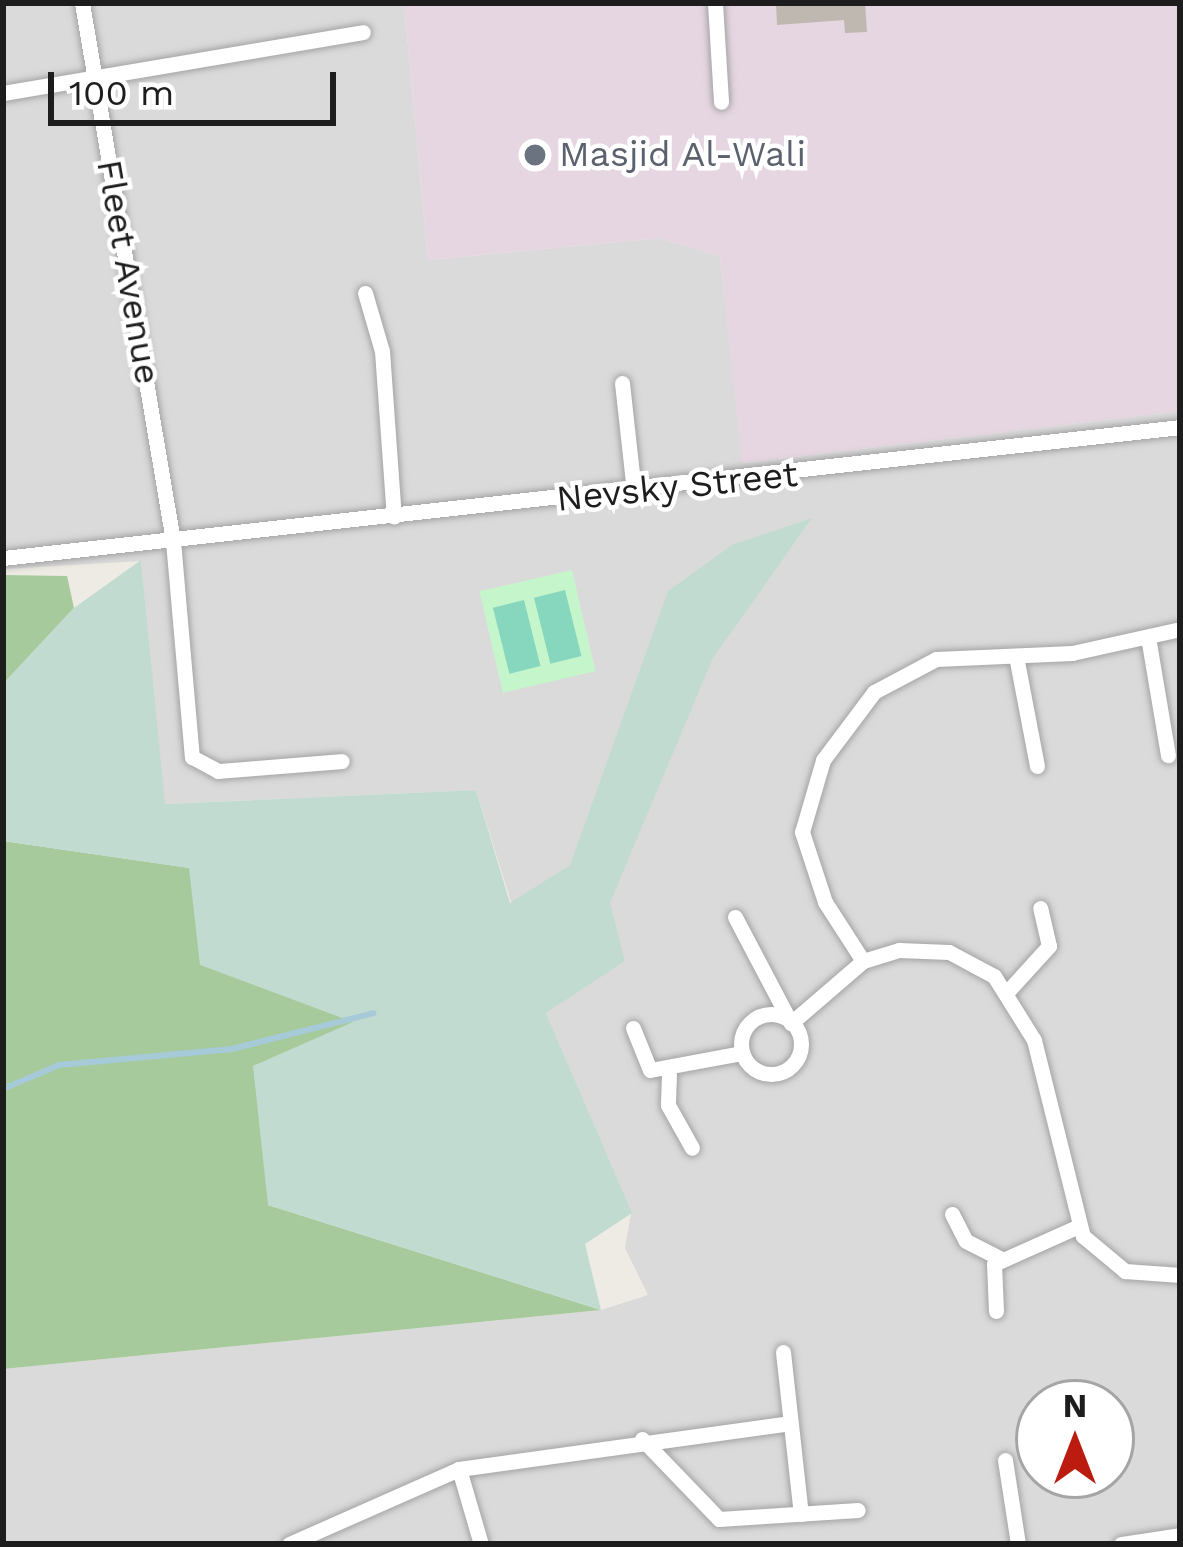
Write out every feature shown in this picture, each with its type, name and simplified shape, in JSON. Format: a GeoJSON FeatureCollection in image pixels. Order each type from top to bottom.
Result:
{"type":"FeatureCollection","features":[{"type":"Feature","properties":{"kind":"street","name":"Fleet Avenue"},"geometry":{"type":"LineString","coordinates":[[82,3],[172,541],[196,764],[341,761]]}},
{"type":"Feature","properties":{"kind":"street"},"geometry":{"type":"LineString","coordinates":[[716,3],[721,102]]}},
{"type":"Feature","properties":{"kind":"street"},"geometry":{"type":"LineString","coordinates":[[3,93],[363,32]]}},
{"type":"Feature","properties":{"kind":"street"},"geometry":{"type":"LineString","coordinates":[[365,293],[382,351],[394,517]]}},
{"type":"Feature","properties":{"kind":"street"},"geometry":{"type":"LineString","coordinates":[[622,383],[634,492]]}},
{"type":"Feature","properties":{"kind":"street","name":"Nevsky Street"},"geometry":{"type":"LineString","coordinates":[[3,558],[634,492],[1180,427]]}},
{"type":"Feature","properties":{"kind":"street"},"geometry":{"type":"LineString","coordinates":[[863,961],[807,860],[806,799],[823,760],[897,675],[950,656],[1016,656],[1148,638],[1180,628]]}},
{"type":"Feature","properties":{"kind":"street"},"geometry":{"type":"LineString","coordinates":[[1148,638],[1168,755]]}},
{"type":"Feature","properties":{"kind":"street"},"geometry":{"type":"LineString","coordinates":[[1016,656],[1036,766]]}},
{"type":"Feature","properties":{"kind":"street"},"geometry":{"type":"LineString","coordinates":[[1008,991],[1049,946],[1040,908]]}},
{"type":"Feature","properties":{"kind":"street"},"geometry":{"type":"LineString","coordinates":[[735,917],[800,1049],[782,1072],[754,1069],[742,1053]]}},
{"type":"Feature","properties":{"kind":"street"},"geometry":{"type":"LineString","coordinates":[[742,1053],[754,1019],[791,1023],[863,961],[949,952],[1008,991],[1034,1040],[1079,1226],[1102,1257],[1125,1271],[1180,1275]]}},
{"type":"Feature","properties":{"kind":"street"},"geometry":{"type":"LineString","coordinates":[[633,1028],[650,1070],[669,1074],[742,1053]]}},
{"type":"Feature","properties":{"kind":"street"},"geometry":{"type":"LineString","coordinates":[[669,1074],[668,1105],[692,1148]]}},
{"type":"Feature","properties":{"kind":"street"},"geometry":{"type":"LineString","coordinates":[[952,1214],[966,1241],[1000,1258]]}},
{"type":"Feature","properties":{"kind":"street"},"geometry":{"type":"LineString","coordinates":[[996,1311],[990,1274],[1000,1258],[1079,1226]]}},
{"type":"Feature","properties":{"kind":"street"},"geometry":{"type":"LineString","coordinates":[[783,1352],[801,1514]]}},
{"type":"Feature","properties":{"kind":"street"},"geometry":{"type":"LineString","coordinates":[[290,1544],[459,1469],[642,1439],[789,1423]]}},
{"type":"Feature","properties":{"kind":"street"},"geometry":{"type":"LineString","coordinates":[[642,1439],[719,1519],[858,1510]]}},
{"type":"Feature","properties":{"kind":"street"},"geometry":{"type":"LineString","coordinates":[[1005,1460],[1018,1544]]}},
{"type":"Feature","properties":{"kind":"street"},"geometry":{"type":"LineString","coordinates":[[459,1469],[481,1544]]}},
{"type":"Feature","properties":{"kind":"street"},"geometry":{"type":"LineString","coordinates":[[1121,1544],[1180,1535]]}},
{"type":"Feature","properties":{"kind":"shaded area"},"geometry":{"type":"Polygon","coordinates":[[[3,3],[404,3],[428,260],[660,238],[720,256],[743,463],[1180,411],[1180,1544],[3,1544],[3,1369],[601,1310],[648,1295],[625,1248],[631,1213],[546,1013],[476,790],[164,804],[141,561],[3,569],[3,3]]]}},
{"type":"Feature","properties":{"kind":"shaded area"},"geometry":{"type":"Polygon","coordinates":[[[404,3],[1180,3],[1180,411],[742,463],[720,256],[660,238],[428,260],[404,3]]]}},
{"type":"Feature","properties":{"kind":"green space"},"geometry":{"type":"Polygon","coordinates":[[[812,518],[713,658],[610,903],[625,961],[546,1013],[632,1213],[585,1244],[601,1310],[268,1205],[253,1066],[353,1022],[200,965],[189,868],[3,841],[3,684],[74,608],[141,560],[165,804],[476,790],[510,903],[570,865],[668,591],[732,545],[812,518]]]}},
{"type":"Feature","properties":{"kind":"green space"},"geometry":{"type":"Polygon","coordinates":[[[572,570],[595,671],[503,693],[479,591],[572,570]]]}},
{"type":"Feature","properties":{"kind":"green space"},"geometry":{"type":"Polygon","coordinates":[[[3,575],[67,576],[74,608],[3,684],[3,575]]]}},
{"type":"Feature","properties":{"kind":"green space"},"geometry":{"type":"Polygon","coordinates":[[[565,590],[581,656],[550,664],[534,598],[565,590]]]}},
{"type":"Feature","properties":{"kind":"green space"},"geometry":{"type":"Polygon","coordinates":[[[524,600],[540,666],[509,674],[493,608],[524,600]]]}},
{"type":"Feature","properties":{"kind":"green space"},"geometry":{"type":"Polygon","coordinates":[[[3,841],[190,868],[354,1023],[268,1205],[601,1310],[3,1369],[3,841]]]}},
{"type":"Feature","properties":{"kind":"building"},"geometry":{"type":"Polygon","coordinates":[[[776,3],[865,3],[867,32],[845,33],[844,20],[777,25],[776,3]]]}},
{"type":"Feature","properties":{"kind":"waterway"},"geometry":{"type":"LineString","coordinates":[[3,1089],[59,1065],[232,1049],[374,1013]]}},
{"type":"Feature","properties":{"kind":"place","name":"Masjid Al-Wali"},"geometry":{"type":"Point","coordinates":[535,155]}}]}
